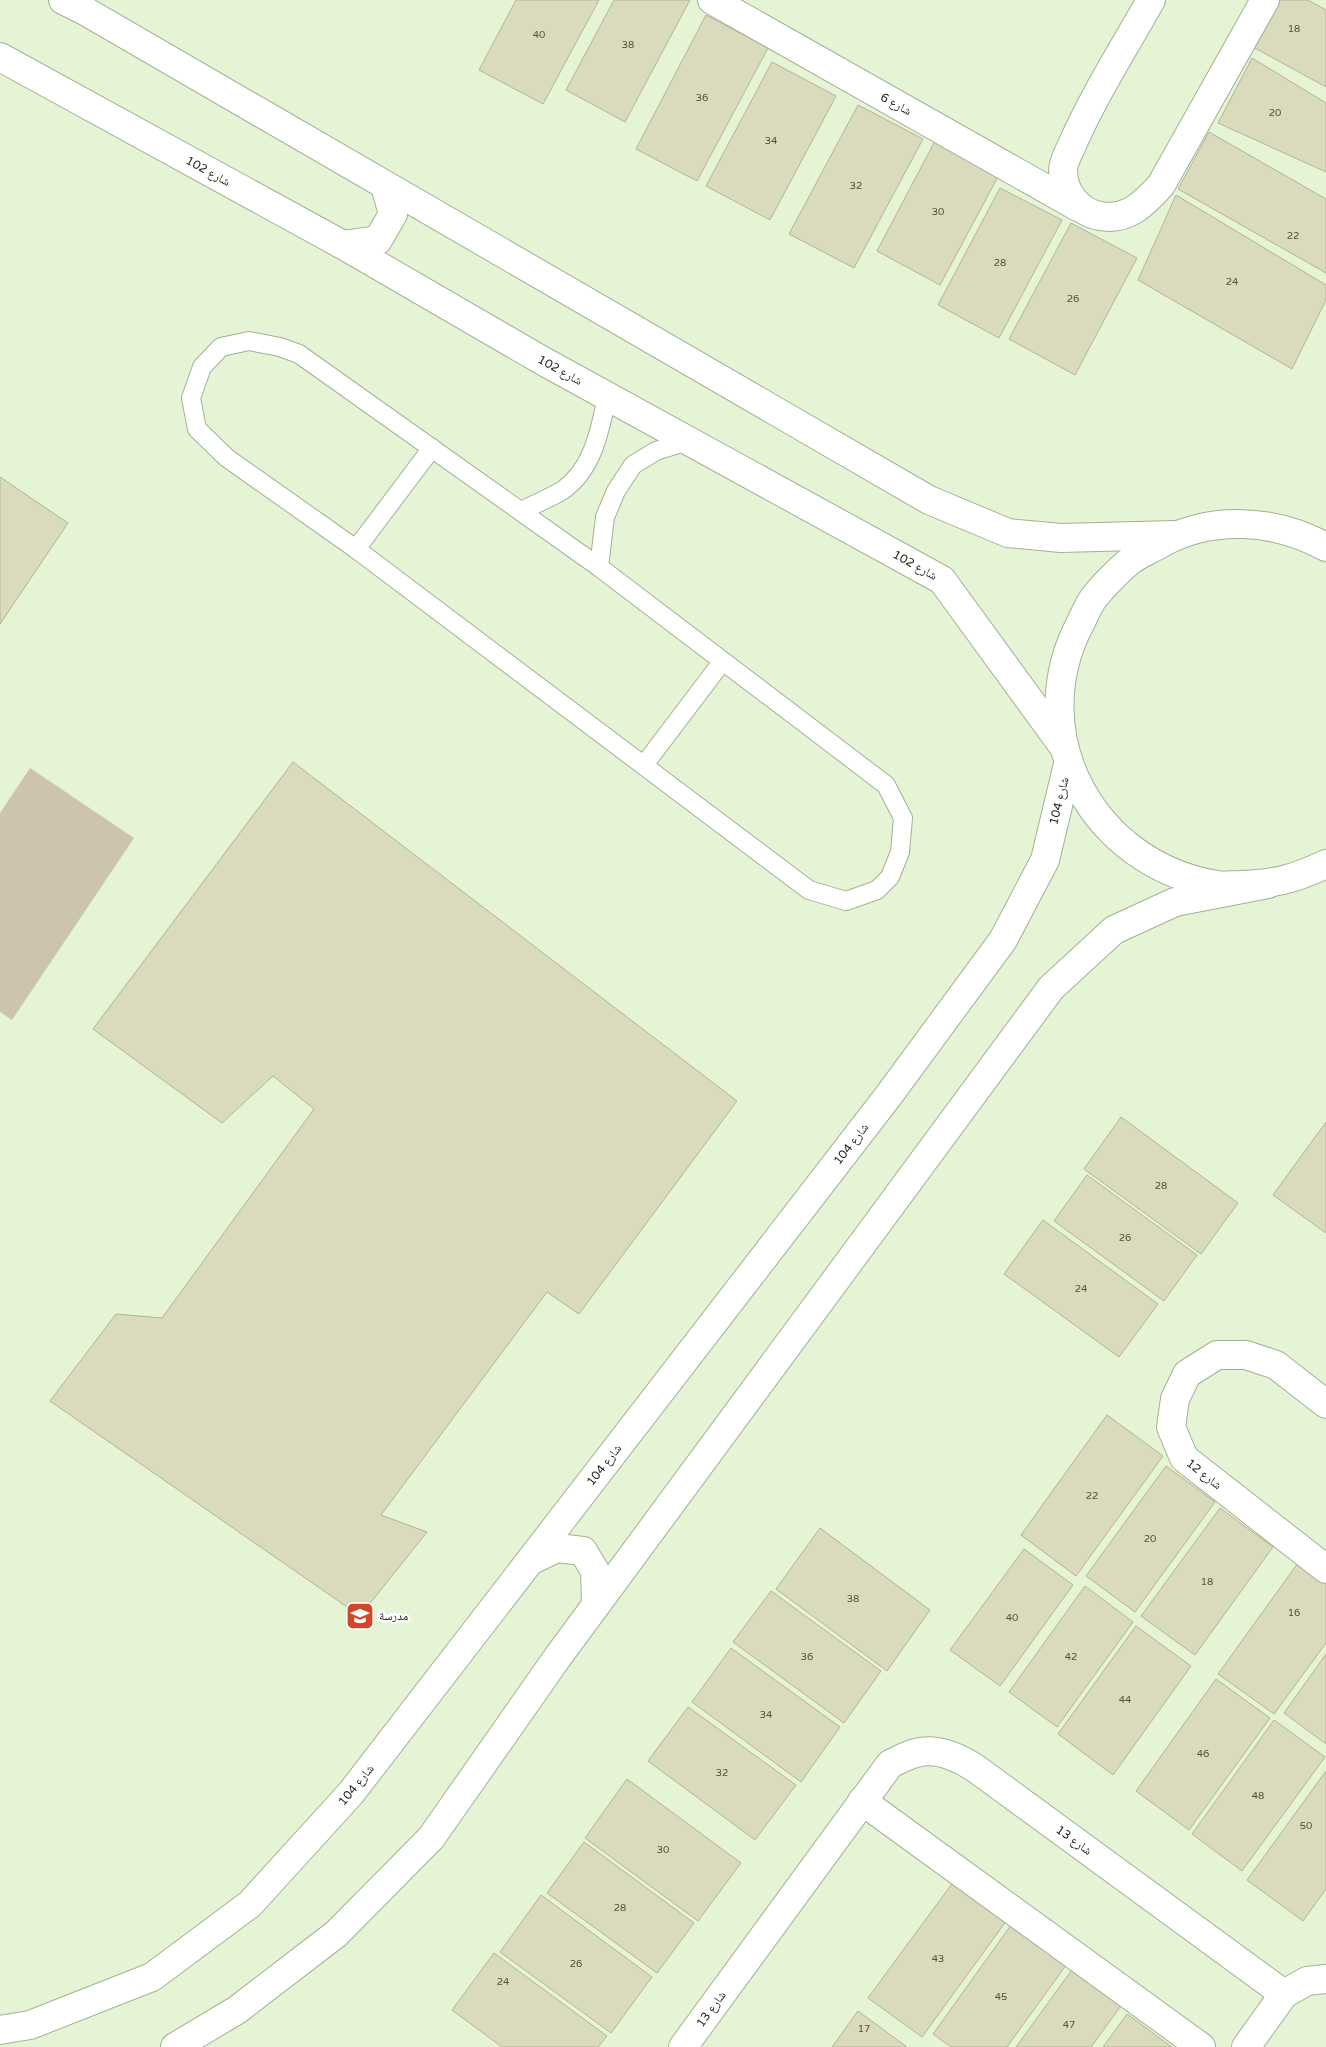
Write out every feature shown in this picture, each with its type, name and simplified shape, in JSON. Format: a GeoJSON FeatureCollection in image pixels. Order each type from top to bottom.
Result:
{"type":"FeatureCollection","features":[{"type":"Feature","properties":{"kind":"street","name":"شارع 6"},"geometry":{"type":"LineString","coordinates":[[712,0],[1080,208],[1098,216],[1114,218],[1130,212],[1148,200],[1161,185],[1265,0]]}},
{"type":"Feature","properties":{"kind":"street"},"geometry":{"type":"LineString","coordinates":[[1080,208],[1072,200],[1065,184],[1063,168],[1078,130],[1151,0]]}},
{"type":"Feature","properties":{"kind":"street"},"geometry":{"type":"LineString","coordinates":[[75,4],[385,186],[929,500],[1008,533],[1061,538],[1175,535],[1218,525],[1262,525],[1306,536],[1326,547]]}},
{"type":"Feature","properties":{"kind":"street","name":"شارع 102"},"geometry":{"type":"LineString","coordinates":[[0,57],[343,245],[607,397],[942,580],[1066,755],[1092,809],[1126,846],[1169,872],[1218,885],[1268,884]]}},
{"type":"Feature","properties":{"kind":"street"},"geometry":{"type":"LineString","coordinates":[[343,245],[378,240],[393,214],[385,186]]}},
{"type":"Feature","properties":{"kind":"street"},"geometry":{"type":"LineString","coordinates":[[1066,755],[1059,695],[1069,644],[1094,598],[1130,561],[1175,535]]}},
{"type":"Feature","properties":{"kind":"street","name":"شارع 104"},"geometry":{"type":"LineString","coordinates":[[0,2030],[30,2025],[152,1977],[250,1904],[351,1793],[889,1095],[1003,940],[1045,860],[1066,755]]}},
{"type":"Feature","properties":{"kind":"street"},"geometry":{"type":"LineString","coordinates":[[175,2047],[236,2010],[336,1934],[431,1838],[596,1604],[1051,988],[1114,930],[1175,902],[1300,876],[1326,864]]}},
{"type":"Feature","properties":{"kind":"street","name":"شارع 12"},"geometry":{"type":"LineString","coordinates":[[1326,1404],[1276,1365],[1246,1355],[1218,1355],[1187,1374],[1175,1399],[1171,1427],[1184,1458],[1326,1569]]}},
{"type":"Feature","properties":{"kind":"street"},"geometry":{"type":"LineString","coordinates":[[530,1561],[557,1548],[583,1551],[594,1571],[596,1604]]}},
{"type":"Feature","properties":{"kind":"street","name":"شارع 13"},"geometry":{"type":"LineString","coordinates":[[684,2047],[890,1764],[917,1752],[938,1752],[959,1758],[1284,1994]]}},
{"type":"Feature","properties":{"kind":"street"},"geometry":{"type":"LineString","coordinates":[[862,1801],[1201,2047]]}},
{"type":"Feature","properties":{"kind":"street"},"geometry":{"type":"LineString","coordinates":[[1246,2047],[1284,1994],[1308,1981],[1326,1979]]}},
{"type":"Feature","properties":{"kind":"lane"},"geometry":{"type":"LineString","coordinates":[[250,341],[280,347],[299,354],[521,512],[598,567],[886,785],[903,818],[900,852],[890,877],[877,890],[846,901],[809,890],[356,549],[227,458],[197,429],[191,398],[202,367],[221,347],[250,341]]}},
{"type":"Feature","properties":{"kind":"lane"},"geometry":{"type":"LineString","coordinates":[[521,512],[573,482],[589,459],[598,435],[607,397]]}},
{"type":"Feature","properties":{"kind":"lane"},"geometry":{"type":"LineString","coordinates":[[598,567],[605,517],[616,491],[633,465],[656,451],[688,441]]}},
{"type":"Feature","properties":{"kind":"lane"},"geometry":{"type":"LineString","coordinates":[[356,549],[432,448]]}},
{"type":"Feature","properties":{"kind":"lane"},"geometry":{"type":"LineString","coordinates":[[644,765],[722,662]]}},
{"type":"Feature","properties":{"kind":"shaded area"},"geometry":{"type":"Polygon","coordinates":[[[30,768],[134,838],[12,1020],[0,1012],[0,813],[30,768]]]}},
{"type":"Feature","properties":{"kind":"building"},"geometry":{"type":"Polygon","coordinates":[[[516,0],[599,0],[543,104],[479,70],[516,0]]]}},
{"type":"Feature","properties":{"kind":"building"},"geometry":{"type":"Polygon","coordinates":[[[614,0],[690,0],[625,122],[566,90],[614,0]]]}},
{"type":"Feature","properties":{"kind":"building"},"geometry":{"type":"Polygon","coordinates":[[[1274,0],[1308,0],[1326,10],[1326,87],[1253,47],[1274,0]]]}},
{"type":"Feature","properties":{"kind":"building"},"geometry":{"type":"Polygon","coordinates":[[[706,15],[768,48],[697,181],[636,149],[706,15]]]}},
{"type":"Feature","properties":{"kind":"building"},"geometry":{"type":"Polygon","coordinates":[[[1252,58],[1326,103],[1326,172],[1218,123],[1252,58]]]}},
{"type":"Feature","properties":{"kind":"building"},"geometry":{"type":"Polygon","coordinates":[[[772,62],[836,96],[770,220],[706,186],[772,62]]]}},
{"type":"Feature","properties":{"kind":"building"},"geometry":{"type":"Polygon","coordinates":[[[858,105],[923,139],[854,268],[789,234],[858,105]]]}},
{"type":"Feature","properties":{"kind":"building"},"geometry":{"type":"Polygon","coordinates":[[[1209,132],[1326,199],[1326,273],[1178,189],[1209,132]]]}},
{"type":"Feature","properties":{"kind":"building"},"geometry":{"type":"Polygon","coordinates":[[[936,139],[1000,173],[940,285],[877,251],[936,139]]]}},
{"type":"Feature","properties":{"kind":"building"},"geometry":{"type":"Polygon","coordinates":[[[1000,188],[1062,220],[999,338],[938,305],[1000,188]]]}},
{"type":"Feature","properties":{"kind":"building"},"geometry":{"type":"Polygon","coordinates":[[[1176,195],[1326,285],[1326,300],[1292,369],[1138,280],[1176,195]]]}},
{"type":"Feature","properties":{"kind":"building"},"geometry":{"type":"Polygon","coordinates":[[[1071,223],[1137,258],[1075,375],[1009,339],[1071,223]]]}},
{"type":"Feature","properties":{"kind":"building"},"geometry":{"type":"Polygon","coordinates":[[[0,477],[68,523],[0,624],[0,477]]]}},
{"type":"Feature","properties":{"kind":"building"},"geometry":{"type":"Polygon","coordinates":[[[293,762],[737,1101],[579,1314],[547,1292],[381,1515],[427,1532],[360,1616],[50,1401],[116,1314],[162,1318],[314,1109],[273,1076],[222,1123],[93,1029],[293,762]]]}},
{"type":"Feature","properties":{"kind":"building"},"geometry":{"type":"Polygon","coordinates":[[[1121,1117],[1238,1203],[1201,1254],[1084,1169],[1121,1117]]]}},
{"type":"Feature","properties":{"kind":"building"},"geometry":{"type":"Polygon","coordinates":[[[1326,1122],[1326,1233],[1273,1195],[1326,1122]]]}},
{"type":"Feature","properties":{"kind":"building"},"geometry":{"type":"Polygon","coordinates":[[[1087,1175],[1197,1255],[1164,1301],[1054,1221],[1087,1175]]]}},
{"type":"Feature","properties":{"kind":"building"},"geometry":{"type":"Polygon","coordinates":[[[1043,1220],[1158,1304],[1119,1357],[1004,1274],[1043,1220]]]}},
{"type":"Feature","properties":{"kind":"building"},"geometry":{"type":"Polygon","coordinates":[[[1107,1415],[1163,1456],[1076,1576],[1021,1535],[1107,1415]]]}},
{"type":"Feature","properties":{"kind":"building"},"geometry":{"type":"Polygon","coordinates":[[[1166,1466],[1215,1502],[1135,1612],[1086,1576],[1166,1466]]]}},
{"type":"Feature","properties":{"kind":"building"},"geometry":{"type":"Polygon","coordinates":[[[1220,1508],[1273,1547],[1195,1655],[1141,1616],[1220,1508]]]}},
{"type":"Feature","properties":{"kind":"building"},"geometry":{"type":"Polygon","coordinates":[[[820,1528],[930,1610],[887,1671],[776,1589],[820,1528]]]}},
{"type":"Feature","properties":{"kind":"building"},"geometry":{"type":"Polygon","coordinates":[[[1024,1549],[1073,1585],[1000,1686],[950,1650],[1024,1549]]]}},
{"type":"Feature","properties":{"kind":"building"},"geometry":{"type":"Polygon","coordinates":[[[1298,1563],[1326,1583],[1326,1643],[1274,1714],[1218,1674],[1298,1563]]]}},
{"type":"Feature","properties":{"kind":"building"},"geometry":{"type":"Polygon","coordinates":[[[1085,1586],[1133,1622],[1057,1727],[1009,1692],[1085,1586]]]}},
{"type":"Feature","properties":{"kind":"building"},"geometry":{"type":"Polygon","coordinates":[[[771,1591],[881,1671],[844,1723],[733,1642],[771,1591]]]}},
{"type":"Feature","properties":{"kind":"building"},"geometry":{"type":"Polygon","coordinates":[[[1136,1626],[1191,1666],[1113,1775],[1058,1734],[1136,1626]]]}},
{"type":"Feature","properties":{"kind":"building"},"geometry":{"type":"Polygon","coordinates":[[[731,1648],[840,1727],[801,1782],[692,1702],[731,1648]]]}},
{"type":"Feature","properties":{"kind":"building"},"geometry":{"type":"Polygon","coordinates":[[[1326,1654],[1326,1744],[1284,1713],[1326,1654]]]}},
{"type":"Feature","properties":{"kind":"building"},"geometry":{"type":"Polygon","coordinates":[[[1216,1679],[1270,1718],[1189,1830],[1136,1791],[1216,1679]]]}},
{"type":"Feature","properties":{"kind":"building"},"geometry":{"type":"Polygon","coordinates":[[[688,1707],[796,1785],[755,1840],[648,1761],[688,1707]]]}},
{"type":"Feature","properties":{"kind":"building"},"geometry":{"type":"Polygon","coordinates":[[[1274,1720],[1325,1757],[1242,1871],[1192,1834],[1274,1720]]]}},
{"type":"Feature","properties":{"kind":"building"},"geometry":{"type":"Polygon","coordinates":[[[1326,1771],[1326,1889],[1303,1921],[1247,1880],[1326,1771]]]}},
{"type":"Feature","properties":{"kind":"building"},"geometry":{"type":"Polygon","coordinates":[[[627,1779],[741,1863],[698,1921],[585,1838],[627,1779]]]}},
{"type":"Feature","properties":{"kind":"building"},"geometry":{"type":"Polygon","coordinates":[[[584,1842],[694,1923],[657,1973],[547,1893],[584,1842]]]}},
{"type":"Feature","properties":{"kind":"building"},"geometry":{"type":"Polygon","coordinates":[[[954,1881],[1007,1920],[922,2037],[868,1998],[954,1881]]]}},
{"type":"Feature","properties":{"kind":"building"},"geometry":{"type":"Polygon","coordinates":[[[541,1895],[652,1977],[611,2033],[500,1952],[541,1895]]]}},
{"type":"Feature","properties":{"kind":"building"},"geometry":{"type":"Polygon","coordinates":[[[1014,1921],[1069,1961],[1007,2047],[951,2047],[933,2034],[1014,1921]]]}},
{"type":"Feature","properties":{"kind":"building"},"geometry":{"type":"Polygon","coordinates":[[[494,1953],[607,2036],[598,2047],[502,2047],[452,2010],[494,1953]]]}},
{"type":"Feature","properties":{"kind":"building"},"geometry":{"type":"Polygon","coordinates":[[[1074,1967],[1123,2003],[1091,2047],[1016,2047],[1074,1967]]]}},
{"type":"Feature","properties":{"kind":"building"},"geometry":{"type":"Polygon","coordinates":[[[858,2011],[907,2047],[832,2047],[858,2011]]]}},
{"type":"Feature","properties":{"kind":"building"},"geometry":{"type":"Polygon","coordinates":[[[1127,2014],[1172,2047],[1103,2047],[1127,2014]]]}},
{"type":"Feature","properties":{"kind":"place","name":"مدرسة"},"geometry":{"type":"Point","coordinates":[360,1616]}}]}
